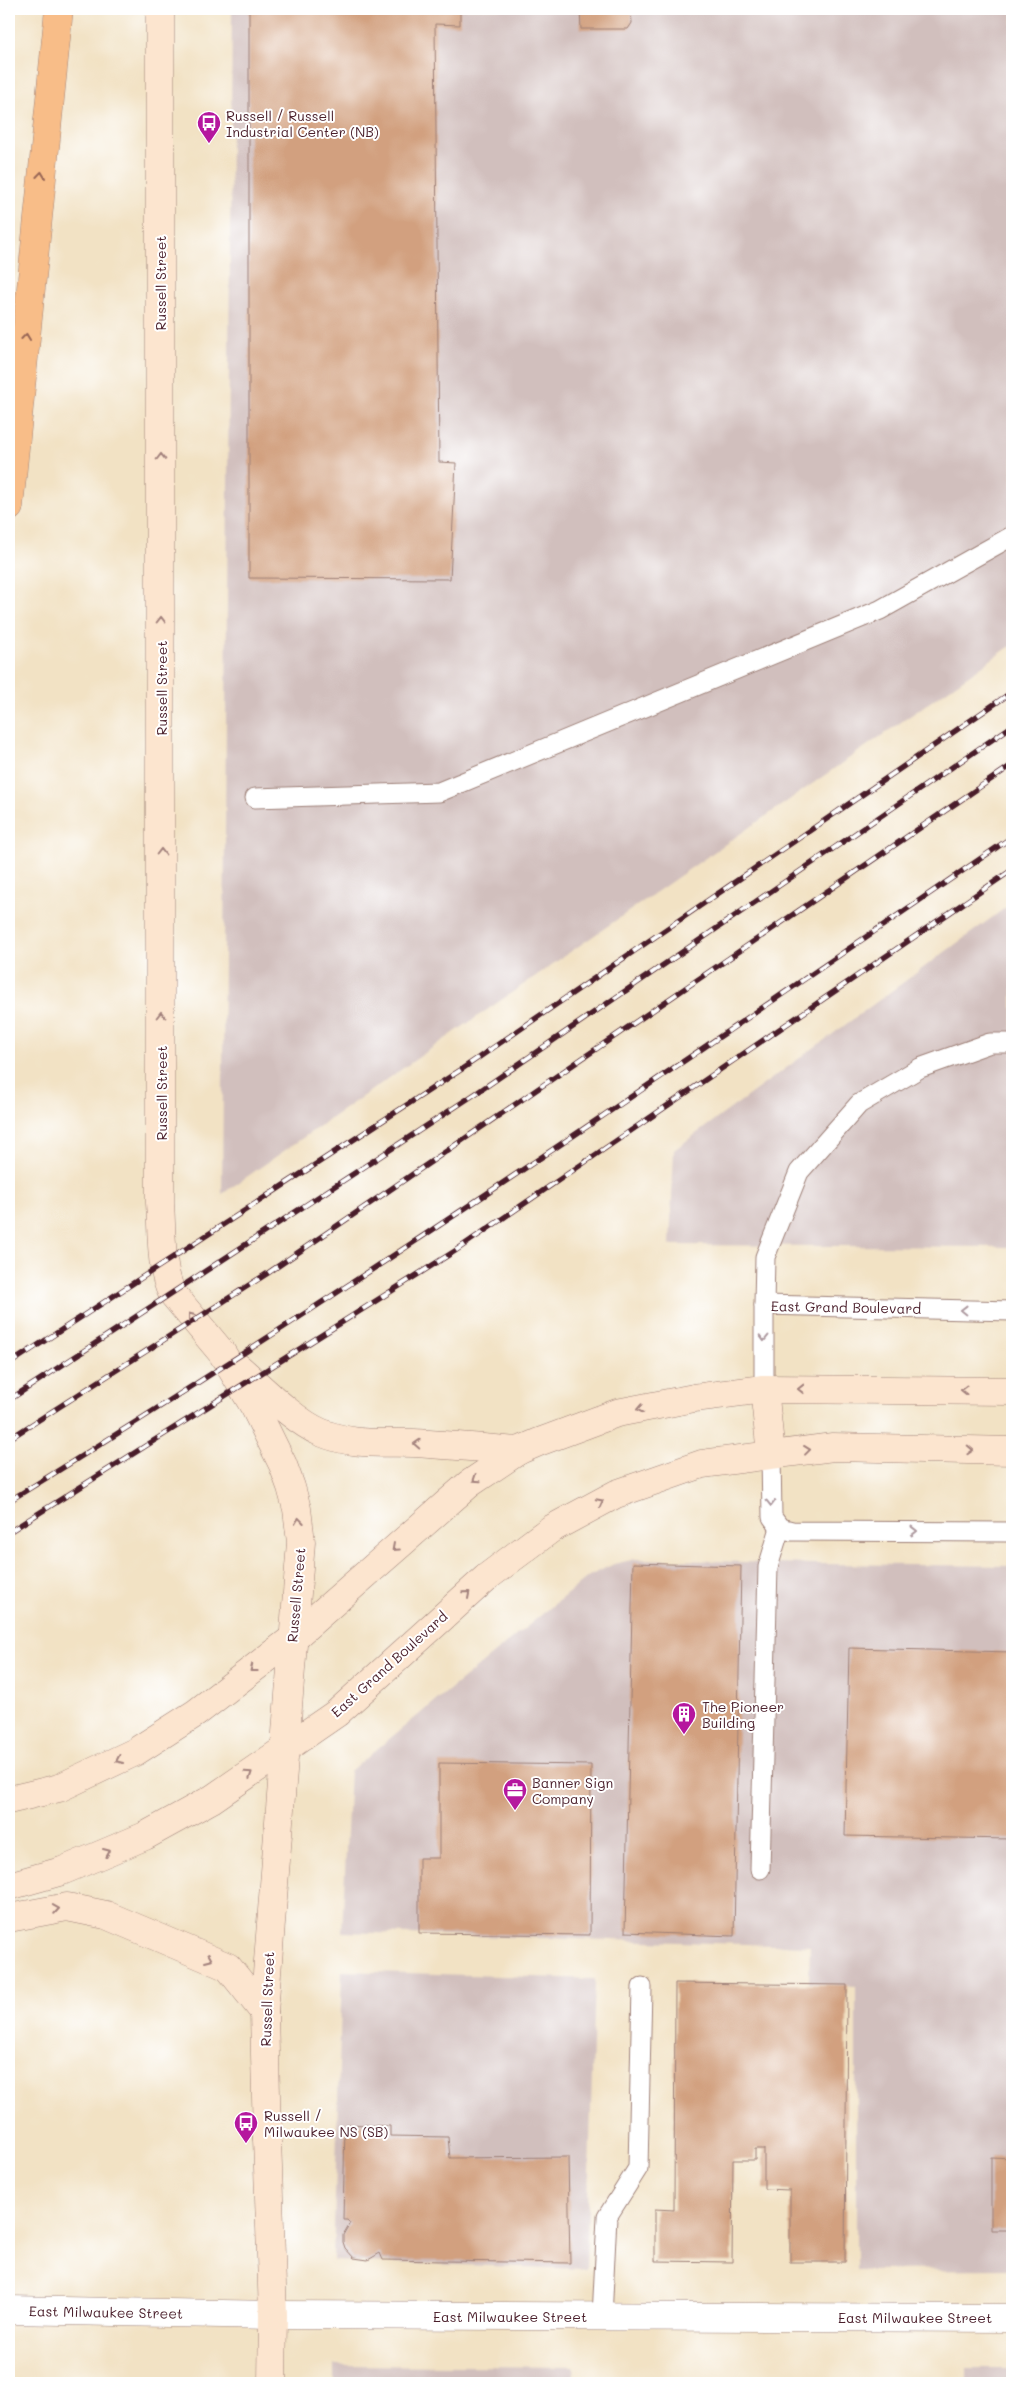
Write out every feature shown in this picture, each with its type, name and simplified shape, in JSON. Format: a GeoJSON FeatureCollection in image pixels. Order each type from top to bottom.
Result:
{"type":"FeatureCollection","features":[{"type":"Feature","properties":{"kind":"highway"},"geometry":{"type":"LineString","coordinates":[[9,507],[59,9]]}},
{"type":"Feature","properties":{"kind":"main road","name":"Russell Street"},"geometry":{"type":"LineString","coordinates":[[160,9],[160,1203],[168,1284],[172,1293],[222,1354],[255,1408],[283,1465],[297,1509],[301,1542],[284,1750],[271,2003],[267,2138],[274,2314],[272,2383]]}},
{"type":"Feature","properties":{"kind":"main road"},"geometry":{"type":"LineString","coordinates":[[222,1354],[301,1420],[318,1431],[338,1438],[360,1443],[413,1443],[518,1451]]}},
{"type":"Feature","properties":{"kind":"main road"},"geometry":{"type":"LineString","coordinates":[[9,1800],[59,1788],[135,1752],[196,1713],[292,1639],[469,1484],[518,1451],[616,1413],[694,1398],[764,1389],[1012,1391]]}},
{"type":"Feature","properties":{"kind":"main road"},"geometry":{"type":"LineString","coordinates":[[764,1389],[771,1454]]}},
{"type":"Feature","properties":{"kind":"main road","name":"East Grand Boulevard"},"geometry":{"type":"LineString","coordinates":[[9,1886],[62,1871],[145,1836],[212,1799],[338,1713],[480,1582],[551,1529],[616,1494],[702,1464],[833,1446],[1012,1452]]}},
{"type":"Feature","properties":{"kind":"main road"},"geometry":{"type":"LineString","coordinates":[[9,1918],[67,1907],[106,1914],[228,1967],[271,2003]]}},
{"type":"Feature","properties":{"kind":"street","name":"East Milwaukee Street"},"geometry":{"type":"LineString","coordinates":[[9,2310],[602,2317],[1012,2318]]}},
{"type":"Feature","properties":{"kind":"lane"},"geometry":{"type":"LineString","coordinates":[[255,798],[439,792],[880,610],[1012,536]]}},
{"type":"Feature","properties":{"kind":"lane"},"geometry":{"type":"LineString","coordinates":[[764,1305],[765,1257],[799,1172],[859,1104],[920,1068],[990,1044],[1012,1043]]}},
{"type":"Feature","properties":{"kind":"lane","name":"East Grand Boulevard"},"geometry":{"type":"LineString","coordinates":[[764,1389],[764,1305],[1012,1311]]}},
{"type":"Feature","properties":{"kind":"lane"},"geometry":{"type":"LineString","coordinates":[[771,1454],[772,1517],[780,1528],[792,1530],[1012,1532]]}},
{"type":"Feature","properties":{"kind":"lane"},"geometry":{"type":"LineString","coordinates":[[760,1869],[768,1567],[780,1528]]}},
{"type":"Feature","properties":{"kind":"lane"},"geometry":{"type":"LineString","coordinates":[[602,2317],[607,2216],[638,2168],[642,1987]]}},
{"type":"Feature","properties":{"kind":"shaded area"},"geometry":{"type":"Polygon","coordinates":[[[232,9],[1012,9],[1012,645],[222,1194],[232,9]]]}},
{"type":"Feature","properties":{"kind":"shaded area"},"geometry":{"type":"Polygon","coordinates":[[[1012,903],[1012,1247],[670,1245],[674,1150],[1012,903]]]}},
{"type":"Feature","properties":{"kind":"shaded area"},"geometry":{"type":"Polygon","coordinates":[[[636,1559],[814,1564],[1012,1566],[1012,2269],[856,2270],[856,1986],[809,1983],[810,1946],[342,1932],[350,1771],[589,1576],[614,1564],[636,1559]]]}},
{"type":"Feature","properties":{"kind":"shaded area"},"geometry":{"type":"Polygon","coordinates":[[[342,1971],[595,1979],[586,2269],[333,2261],[342,1971]]]}},
{"type":"Feature","properties":{"kind":"shaded area"},"geometry":{"type":"Polygon","coordinates":[[[334,2365],[574,2367],[573,2383],[334,2383],[334,2365]]]}},
{"type":"Feature","properties":{"kind":"shaded area"},"geometry":{"type":"Polygon","coordinates":[[[967,2368],[1012,2368],[1012,2383],[967,2383],[967,2368]]]}},
{"type":"Feature","properties":{"kind":"building"},"geometry":{"type":"Polygon","coordinates":[[[249,9],[460,9],[460,25],[435,24],[439,462],[456,463],[450,579],[249,578],[249,9]]]}},
{"type":"Feature","properties":{"kind":"building"},"geometry":{"type":"Polygon","coordinates":[[[580,9],[631,9],[632,23],[628,29],[581,29],[580,9]]]}},
{"type":"Feature","properties":{"kind":"building","name":"The Pioneer Building"},"geometry":{"type":"Polygon","coordinates":[[[633,1563],[741,1566],[734,1936],[625,1932],[633,1563]]]}},
{"type":"Feature","properties":{"kind":"building"},"geometry":{"type":"Polygon","coordinates":[[[849,1648],[1012,1652],[1012,1839],[845,1836],[849,1648]]]}},
{"type":"Feature","properties":{"kind":"building","name":"Banner Sign Company"},"geometry":{"type":"Polygon","coordinates":[[[439,1763],[591,1765],[590,1935],[419,1933],[419,1858],[439,1858],[439,1763]]]}},
{"type":"Feature","properties":{"kind":"building"},"geometry":{"type":"Polygon","coordinates":[[[675,1983],[847,1985],[845,2262],[790,2262],[790,2190],[764,2189],[764,2149],[755,2149],[755,2160],[733,2160],[732,2262],[655,2261],[655,2209],[674,2210],[675,1983]]]}},
{"type":"Feature","properties":{"kind":"building"},"geometry":{"type":"Polygon","coordinates":[[[345,2124],[390,2126],[390,2136],[448,2137],[450,2158],[568,2157],[570,2263],[383,2260],[380,2253],[368,2260],[354,2258],[345,2248],[343,2242],[343,2235],[350,2223],[347,2220],[343,2220],[345,2124]]]}},
{"type":"Feature","properties":{"kind":"building"},"geometry":{"type":"Polygon","coordinates":[[[991,2157],[1012,2158],[1012,2230],[991,2230],[991,2157]]]}},
{"type":"Feature","properties":{"kind":"railway"},"geometry":{"type":"LineString","coordinates":[[9,1364],[462,1069],[1012,692]]}},
{"type":"Feature","properties":{"kind":"railway"},"geometry":{"type":"LineString","coordinates":[[9,1400],[478,1092],[1012,726]]}},
{"type":"Feature","properties":{"kind":"railway"},"geometry":{"type":"LineString","coordinates":[[9,1439],[268,1273],[1012,765]]}},
{"type":"Feature","properties":{"kind":"railway"},"geometry":{"type":"LineString","coordinates":[[9,1501],[263,1341],[389,1258],[764,1007],[1012,837]]}},
{"type":"Feature","properties":{"kind":"railway"},"geometry":{"type":"LineString","coordinates":[[9,1532],[455,1251],[1012,870]]}},
{"type":"Feature","properties":{"kind":"place","name":"Russell / Russell Industrial Center (NB)"},"geometry":{"type":"Point","coordinates":[209,144]}},
{"type":"Feature","properties":{"kind":"place","name":"The Pioneer Building"},"geometry":{"type":"Point","coordinates":[684,1735]}},
{"type":"Feature","properties":{"kind":"place","name":"Banner Sign Company"},"geometry":{"type":"Point","coordinates":[515,1811]}},
{"type":"Feature","properties":{"kind":"place","name":"Russell / Milwaukee NS (SB)"},"geometry":{"type":"Point","coordinates":[246,2144]}}]}
